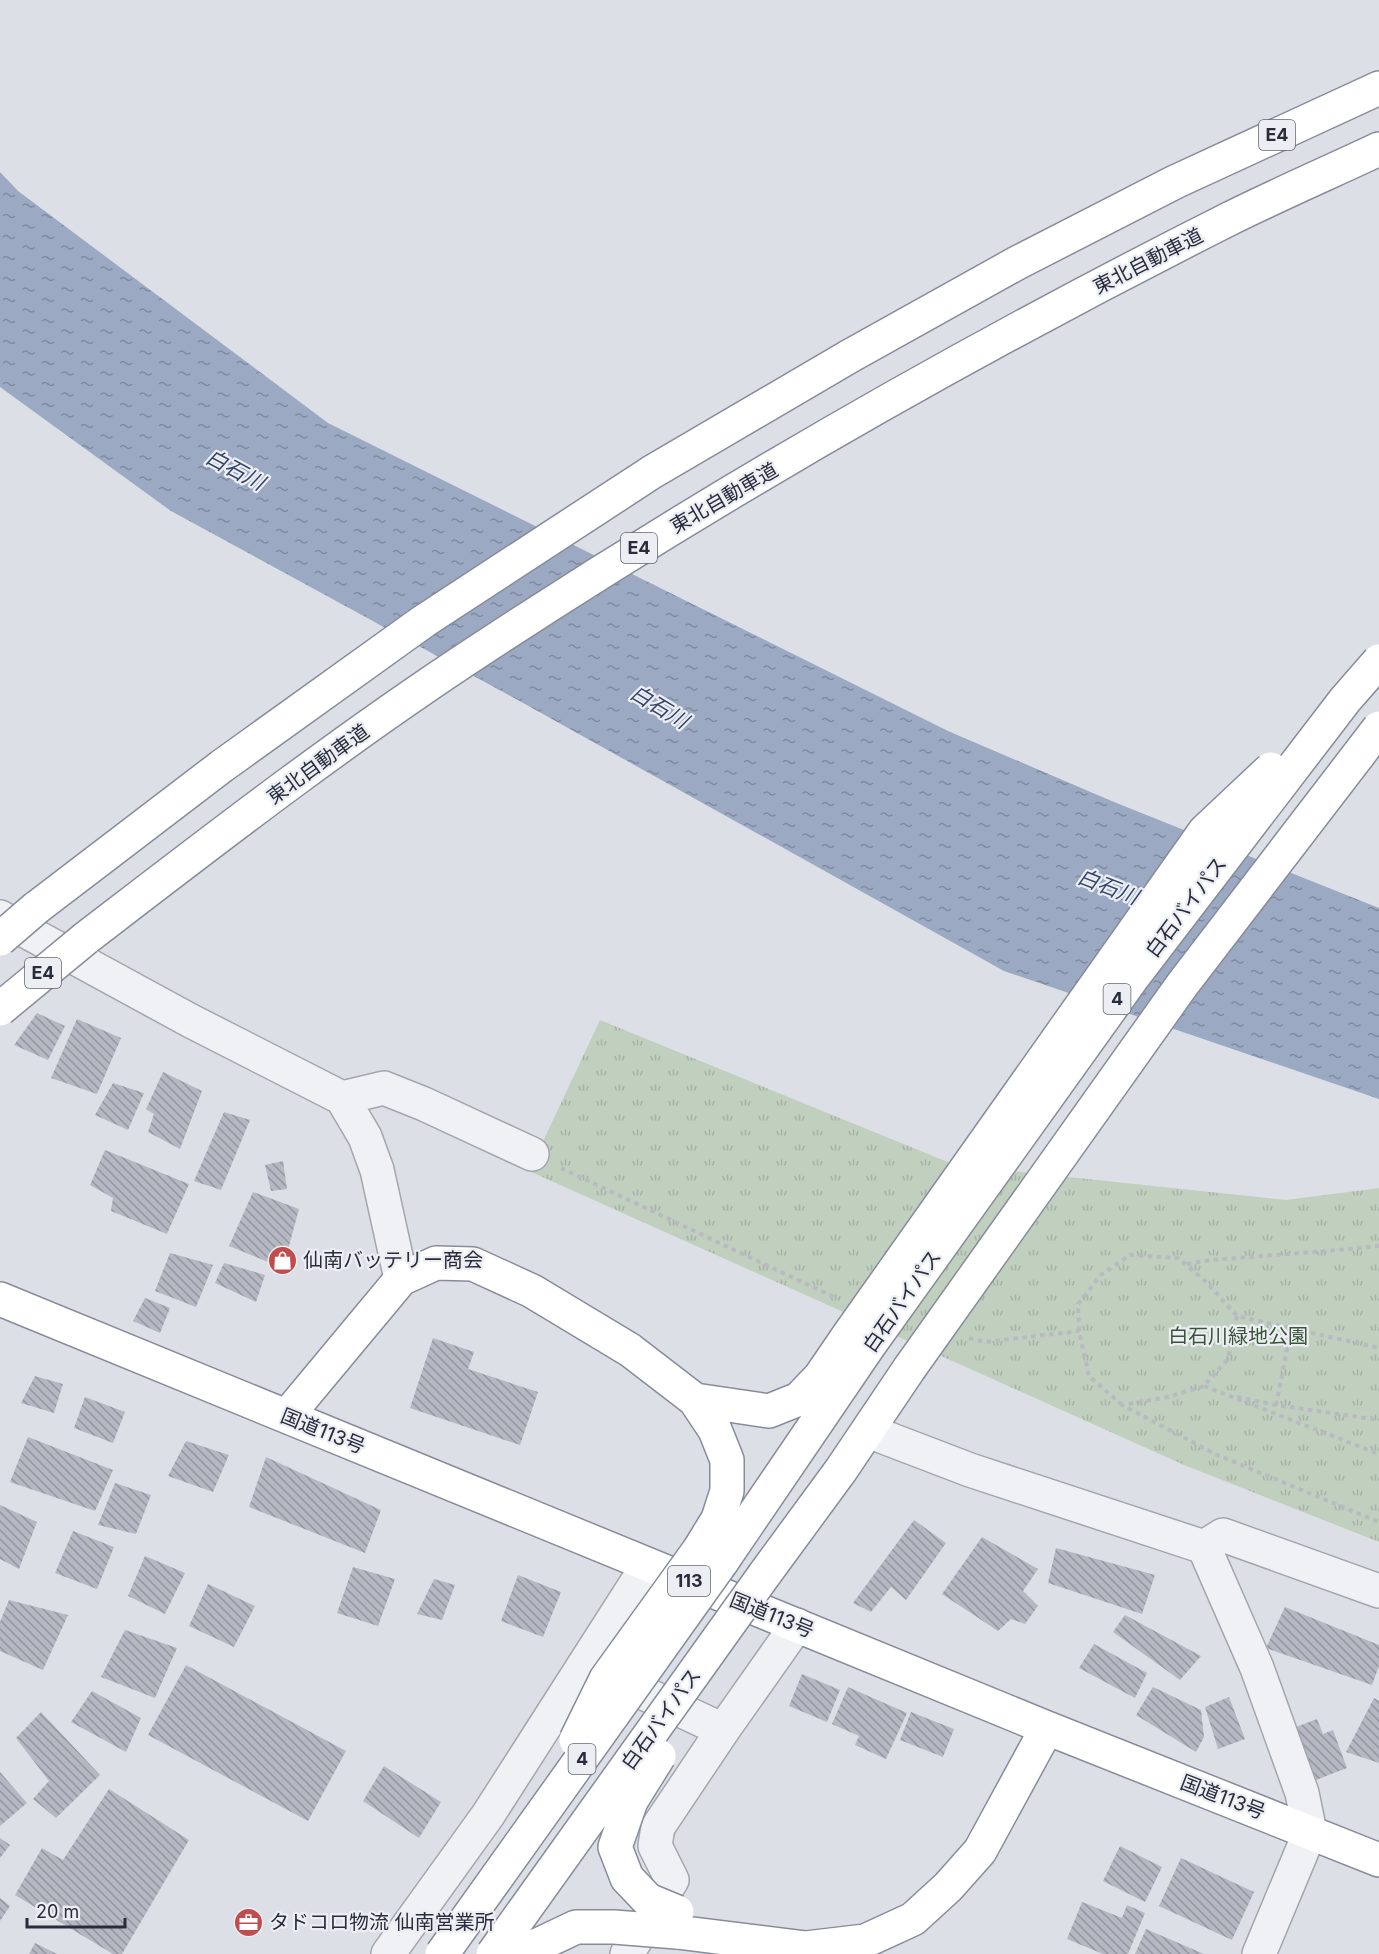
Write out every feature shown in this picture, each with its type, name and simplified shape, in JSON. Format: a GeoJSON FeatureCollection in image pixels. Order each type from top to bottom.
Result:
{"type":"FeatureCollection","features":[{"type":"Feature","properties":{"kind":"highway","name":"E4"},"geometry":{"type":"LineString","coordinates":[[0,939],[36,908],[222,766],[414,628],[642,479],[860,350],[1017,263],[1175,182],[1379,88]]}},
{"type":"Feature","properties":{"kind":"highway","name":"東北自動車道"},"geometry":{"type":"LineString","coordinates":[[0,1009],[86,938],[232,826],[360,733],[478,651],[683,521],[1039,317],[1230,219],[1379,149]]}},
{"type":"Feature","properties":{"kind":"highway","name":"白石バイパス"},"geometry":{"type":"LineString","coordinates":[[710,1556],[858,1342],[1133,977],[1345,700],[1379,661]]}},
{"type":"Feature","properties":{"kind":"highway","name":"4"},"geometry":{"type":"LineString","coordinates":[[775,1579],[841,1470],[909,1369],[1182,985],[1379,728]]}},
{"type":"Feature","properties":{"kind":"highway"},"geometry":{"type":"LineString","coordinates":[[287,1416],[401,1279],[436,1263],[473,1264],[532,1291],[630,1350],[695,1400],[715,1430],[727,1460],[727,1491],[710,1556],[606,1679],[528,1836],[442,1954]]}},
{"type":"Feature","properties":{"kind":"highway","name":"国道113号"},"geometry":{"type":"LineString","coordinates":[[0,1299],[1047,1728],[1379,1860]]}},
{"type":"Feature","properties":{"kind":"highway"},"geometry":{"type":"LineString","coordinates":[[695,1400],[769,1411],[799,1399],[858,1342]]}},
{"type":"Feature","properties":{"kind":"highway","name":"白石バイパス"},"geometry":{"type":"LineString","coordinates":[[493,1954],[775,1579]]}},
{"type":"Feature","properties":{"kind":"highway"},"geometry":{"type":"LineString","coordinates":[[677,1922],[648,1900],[627,1878],[615,1847],[631,1801],[775,1579]]}},
{"type":"Feature","properties":{"kind":"highway"},"geometry":{"type":"LineString","coordinates":[[519,1954],[576,1927],[615,1927],[677,1922],[743,1941],[806,1948],[866,1941],[913,1919],[948,1887],[980,1851],[1047,1728]]}},
{"type":"Feature","properties":{"kind":"street"},"geometry":{"type":"LineString","coordinates":[[0,917],[191,1021],[342,1098],[364,1137],[376,1170],[401,1279]]}},
{"type":"Feature","properties":{"kind":"street"},"geometry":{"type":"LineString","coordinates":[[342,1098],[384,1088],[532,1154]]}},
{"type":"Feature","properties":{"kind":"street"},"geometry":{"type":"LineString","coordinates":[[868,1431],[970,1470],[1204,1547],[1257,1668],[1302,1793],[1310,1832],[1259,1954]]}},
{"type":"Feature","properties":{"kind":"street"},"geometry":{"type":"LineString","coordinates":[[1204,1547],[1222,1535],[1379,1592]]}},
{"type":"Feature","properties":{"kind":"street"},"geometry":{"type":"LineString","coordinates":[[388,1954],[488,1815],[648,1564]]}},
{"type":"Feature","properties":{"kind":"street"},"geometry":{"type":"LineString","coordinates":[[627,1954],[672,1880],[655,1846],[658,1827],[797,1625]]}},
{"type":"Feature","properties":{"kind":"street"},"geometry":{"type":"LineString","coordinates":[[584,1665],[723,1730]]}},
{"type":"Feature","properties":{"kind":"path"},"geometry":{"type":"LineString","coordinates":[[532,1154],[846,1303]]}},
{"type":"Feature","properties":{"kind":"path"},"geometry":{"type":"LineString","coordinates":[[1186,1264],[1379,1246]]}},
{"type":"Feature","properties":{"kind":"path"},"geometry":{"type":"LineString","coordinates":[[1379,1348],[1237,1316],[1206,1282],[1178,1258],[1130,1255],[1101,1275],[1078,1304],[1079,1331],[1089,1376],[1122,1405],[1217,1455],[1379,1522]]}},
{"type":"Feature","properties":{"kind":"path"},"geometry":{"type":"LineString","coordinates":[[1122,1405],[1168,1397],[1204,1386],[1228,1359],[1237,1316]]}},
{"type":"Feature","properties":{"kind":"path"},"geometry":{"type":"LineString","coordinates":[[1276,1405],[1291,1329]]}},
{"type":"Feature","properties":{"kind":"path"},"geometry":{"type":"LineString","coordinates":[[963,1337],[985,1342],[1079,1331]]}},
{"type":"Feature","properties":{"kind":"path"},"geometry":{"type":"LineString","coordinates":[[1204,1386],[1379,1454]]}},
{"type":"Feature","properties":{"kind":"path"},"geometry":{"type":"LineString","coordinates":[[1225,1394],[1276,1405],[1379,1420]]}},
{"type":"Feature","properties":{"kind":"green space","name":"白石川緑地公園"},"geometry":{"type":"Polygon","coordinates":[[[600,1020],[955,1165],[1286,1200],[1379,1188],[1379,1542],[1184,1465],[529,1171],[600,1020]]]}},
{"type":"Feature","properties":{"kind":"water","name":"白石川"},"geometry":{"type":"Polygon","coordinates":[[[0,172],[18,191],[328,423],[948,731],[1114,802],[1379,908],[1379,1099],[1004,971],[516,699],[171,511],[0,387],[0,172]]]}},
{"type":"Feature","properties":{"kind":"building"},"geometry":{"type":"Polygon","coordinates":[[[37,1013],[65,1026],[48,1060],[14,1045],[37,1013]]]}},
{"type":"Feature","properties":{"kind":"building"},"geometry":{"type":"Polygon","coordinates":[[[77,1019],[121,1038],[97,1094],[51,1078],[77,1019]]]}},
{"type":"Feature","properties":{"kind":"building"},"geometry":{"type":"Polygon","coordinates":[[[163,1072],[202,1091],[180,1149],[148,1132],[154,1114],[146,1109],[163,1072]]]}},
{"type":"Feature","properties":{"kind":"building"},"geometry":{"type":"Polygon","coordinates":[[[113,1083],[144,1093],[128,1130],[95,1115],[113,1083]]]}},
{"type":"Feature","properties":{"kind":"building"},"geometry":{"type":"Polygon","coordinates":[[[224,1112],[250,1120],[221,1190],[194,1181],[224,1112]]]}},
{"type":"Feature","properties":{"kind":"building"},"geometry":{"type":"Polygon","coordinates":[[[105,1150],[189,1184],[167,1234],[111,1211],[113,1198],[90,1185],[105,1150]]]}},
{"type":"Feature","properties":{"kind":"building"},"geometry":{"type":"Polygon","coordinates":[[[283,1161],[287,1189],[271,1191],[265,1165],[283,1161]]]}},
{"type":"Feature","properties":{"kind":"building"},"geometry":{"type":"Polygon","coordinates":[[[253,1192],[299,1209],[283,1268],[229,1246],[253,1192]]]}},
{"type":"Feature","properties":{"kind":"building"},"geometry":{"type":"Polygon","coordinates":[[[170,1253],[213,1265],[196,1307],[155,1291],[170,1253]]]}},
{"type":"Feature","properties":{"kind":"building"},"geometry":{"type":"Polygon","coordinates":[[[224,1263],[265,1275],[256,1302],[215,1283],[224,1263]]]}},
{"type":"Feature","properties":{"kind":"building"},"geometry":{"type":"Polygon","coordinates":[[[145,1298],[170,1308],[160,1333],[133,1321],[145,1298]]]}},
{"type":"Feature","properties":{"kind":"building"},"geometry":{"type":"Polygon","coordinates":[[[433,1338],[474,1352],[468,1369],[538,1392],[520,1445],[410,1408],[433,1338]]]}},
{"type":"Feature","properties":{"kind":"building"},"geometry":{"type":"Polygon","coordinates":[[[35,1376],[63,1384],[54,1413],[21,1403],[35,1376]]]}},
{"type":"Feature","properties":{"kind":"building"},"geometry":{"type":"Polygon","coordinates":[[[85,1397],[125,1412],[113,1443],[74,1428],[85,1397]]]}},
{"type":"Feature","properties":{"kind":"building"},"geometry":{"type":"Polygon","coordinates":[[[28,1437],[113,1470],[95,1511],[10,1482],[28,1437]]]}},
{"type":"Feature","properties":{"kind":"building"},"geometry":{"type":"Polygon","coordinates":[[[186,1441],[229,1455],[213,1492],[168,1476],[186,1441]]]}},
{"type":"Feature","properties":{"kind":"building"},"geometry":{"type":"Polygon","coordinates":[[[266,1457],[381,1510],[365,1553],[249,1507],[266,1457]]]}},
{"type":"Feature","properties":{"kind":"building"},"geometry":{"type":"Polygon","coordinates":[[[115,1483],[151,1495],[136,1534],[98,1525],[115,1483]]]}},
{"type":"Feature","properties":{"kind":"building"},"geometry":{"type":"Polygon","coordinates":[[[0,1505],[37,1522],[19,1569],[0,1559],[0,1505]]]}},
{"type":"Feature","properties":{"kind":"building"},"geometry":{"type":"Polygon","coordinates":[[[914,1520],[946,1543],[906,1600],[891,1587],[871,1612],[853,1603],[914,1520]]]}},
{"type":"Feature","properties":{"kind":"building"},"geometry":{"type":"Polygon","coordinates":[[[73,1531],[114,1547],[97,1589],[55,1573],[73,1531]]]}},
{"type":"Feature","properties":{"kind":"building"},"geometry":{"type":"Polygon","coordinates":[[[982,1537],[1038,1569],[1023,1591],[1038,1606],[1025,1624],[1011,1619],[998,1631],[942,1594],[982,1537]]]}},
{"type":"Feature","properties":{"kind":"building"},"geometry":{"type":"Polygon","coordinates":[[[1056,1548],[1155,1575],[1142,1614],[1048,1583],[1056,1548]]]}},
{"type":"Feature","properties":{"kind":"building"},"geometry":{"type":"Polygon","coordinates":[[[145,1556],[185,1573],[165,1614],[128,1596],[145,1556]]]}},
{"type":"Feature","properties":{"kind":"building"},"geometry":{"type":"Polygon","coordinates":[[[353,1567],[395,1579],[378,1626],[337,1613],[353,1567]]]}},
{"type":"Feature","properties":{"kind":"building"},"geometry":{"type":"Polygon","coordinates":[[[518,1575],[561,1592],[543,1637],[501,1621],[518,1575]]]}},
{"type":"Feature","properties":{"kind":"building"},"geometry":{"type":"Polygon","coordinates":[[[434,1579],[455,1585],[442,1620],[417,1614],[434,1579]]]}},
{"type":"Feature","properties":{"kind":"building"},"geometry":{"type":"Polygon","coordinates":[[[208,1584],[255,1606],[234,1647],[189,1626],[208,1584]]]}},
{"type":"Feature","properties":{"kind":"building"},"geometry":{"type":"Polygon","coordinates":[[[9,1600],[68,1615],[43,1670],[0,1651],[0,1622],[9,1600]]]}},
{"type":"Feature","properties":{"kind":"building"},"geometry":{"type":"Polygon","coordinates":[[[1285,1607],[1379,1645],[1379,1666],[1372,1685],[1266,1648],[1285,1607]]]}},
{"type":"Feature","properties":{"kind":"building"},"geometry":{"type":"Polygon","coordinates":[[[1125,1615],[1201,1656],[1180,1680],[1113,1632],[1125,1615]]]}},
{"type":"Feature","properties":{"kind":"building"},"geometry":{"type":"Polygon","coordinates":[[[125,1630],[177,1648],[155,1698],[101,1677],[125,1630]]]}},
{"type":"Feature","properties":{"kind":"building"},"geometry":{"type":"Polygon","coordinates":[[[1094,1644],[1147,1673],[1135,1698],[1079,1668],[1094,1644]]]}},
{"type":"Feature","properties":{"kind":"building"},"geometry":{"type":"Polygon","coordinates":[[[186,1665],[346,1751],[308,1821],[148,1735],[186,1665]]]}},
{"type":"Feature","properties":{"kind":"building"},"geometry":{"type":"Polygon","coordinates":[[[802,1674],[840,1690],[827,1722],[789,1706],[802,1674]]]}},
{"type":"Feature","properties":{"kind":"building"},"geometry":{"type":"Polygon","coordinates":[[[848,1687],[907,1713],[886,1759],[855,1745],[859,1736],[832,1724],[848,1687]]]}},
{"type":"Feature","properties":{"kind":"building"},"geometry":{"type":"Polygon","coordinates":[[[1153,1687],[1201,1710],[1204,1737],[1196,1752],[1136,1715],[1153,1687]]]}},
{"type":"Feature","properties":{"kind":"building"},"geometry":{"type":"Polygon","coordinates":[[[92,1691],[141,1718],[126,1752],[71,1722],[92,1691]]]}},
{"type":"Feature","properties":{"kind":"building"},"geometry":{"type":"Polygon","coordinates":[[[1229,1697],[1245,1739],[1218,1749],[1205,1707],[1229,1697]]]}},
{"type":"Feature","properties":{"kind":"building"},"geometry":{"type":"Polygon","coordinates":[[[1374,1698],[1379,1701],[1379,1763],[1346,1752],[1374,1698]]]}},
{"type":"Feature","properties":{"kind":"building"},"geometry":{"type":"Polygon","coordinates":[[[41,1712],[100,1775],[56,1818],[33,1799],[49,1781],[16,1738],[41,1712]]]}},
{"type":"Feature","properties":{"kind":"building"},"geometry":{"type":"Polygon","coordinates":[[[911,1712],[954,1729],[943,1757],[900,1740],[911,1712]]]}},
{"type":"Feature","properties":{"kind":"building"},"geometry":{"type":"Polygon","coordinates":[[[1317,1719],[1323,1734],[1333,1730],[1347,1768],[1316,1780],[1296,1727],[1317,1719]]]}},
{"type":"Feature","properties":{"kind":"building"},"geometry":{"type":"Polygon","coordinates":[[[384,1766],[441,1802],[419,1838],[363,1801],[384,1766]]]}},
{"type":"Feature","properties":{"kind":"building"},"geometry":{"type":"Polygon","coordinates":[[[0,1772],[27,1803],[0,1826],[0,1772]]]}},
{"type":"Feature","properties":{"kind":"building"},"geometry":{"type":"Polygon","coordinates":[[[109,1789],[189,1840],[122,1954],[113,1954],[15,1895],[42,1848],[63,1860],[109,1789]]]}},
{"type":"Feature","properties":{"kind":"building"},"geometry":{"type":"Polygon","coordinates":[[[0,1838],[10,1845],[0,1858],[0,1838]]]}},
{"type":"Feature","properties":{"kind":"building"},"geometry":{"type":"Polygon","coordinates":[[[1120,1846],[1162,1867],[1145,1902],[1103,1881],[1120,1846]]]}},
{"type":"Feature","properties":{"kind":"building"},"geometry":{"type":"Polygon","coordinates":[[[1181,1858],[1254,1892],[1232,1940],[1159,1906],[1181,1858]]]}},
{"type":"Feature","properties":{"kind":"building"},"geometry":{"type":"Polygon","coordinates":[[[0,1898],[10,1906],[0,1921],[0,1898]]]}},
{"type":"Feature","properties":{"kind":"building"},"geometry":{"type":"Polygon","coordinates":[[[1082,1902],[1122,1918],[1127,1905],[1145,1913],[1128,1954],[1103,1954],[1067,1939],[1082,1902]]]}},
{"type":"Feature","properties":{"kind":"building"},"geometry":{"type":"Polygon","coordinates":[[[1146,1929],[1204,1954],[1135,1954],[1146,1929]]]}},
{"type":"Feature","properties":{"kind":"building"},"geometry":{"type":"Polygon","coordinates":[[[35,1943],[57,1954],[29,1954],[35,1943]]]}},
{"type":"Feature","properties":{"kind":"place","name":"仙南バッテリー商会"},"geometry":{"type":"Point","coordinates":[282,1260]}},
{"type":"Feature","properties":{"kind":"place","name":"タドコロ物流 仙南営業所"},"geometry":{"type":"Point","coordinates":[248,1922]}}]}
